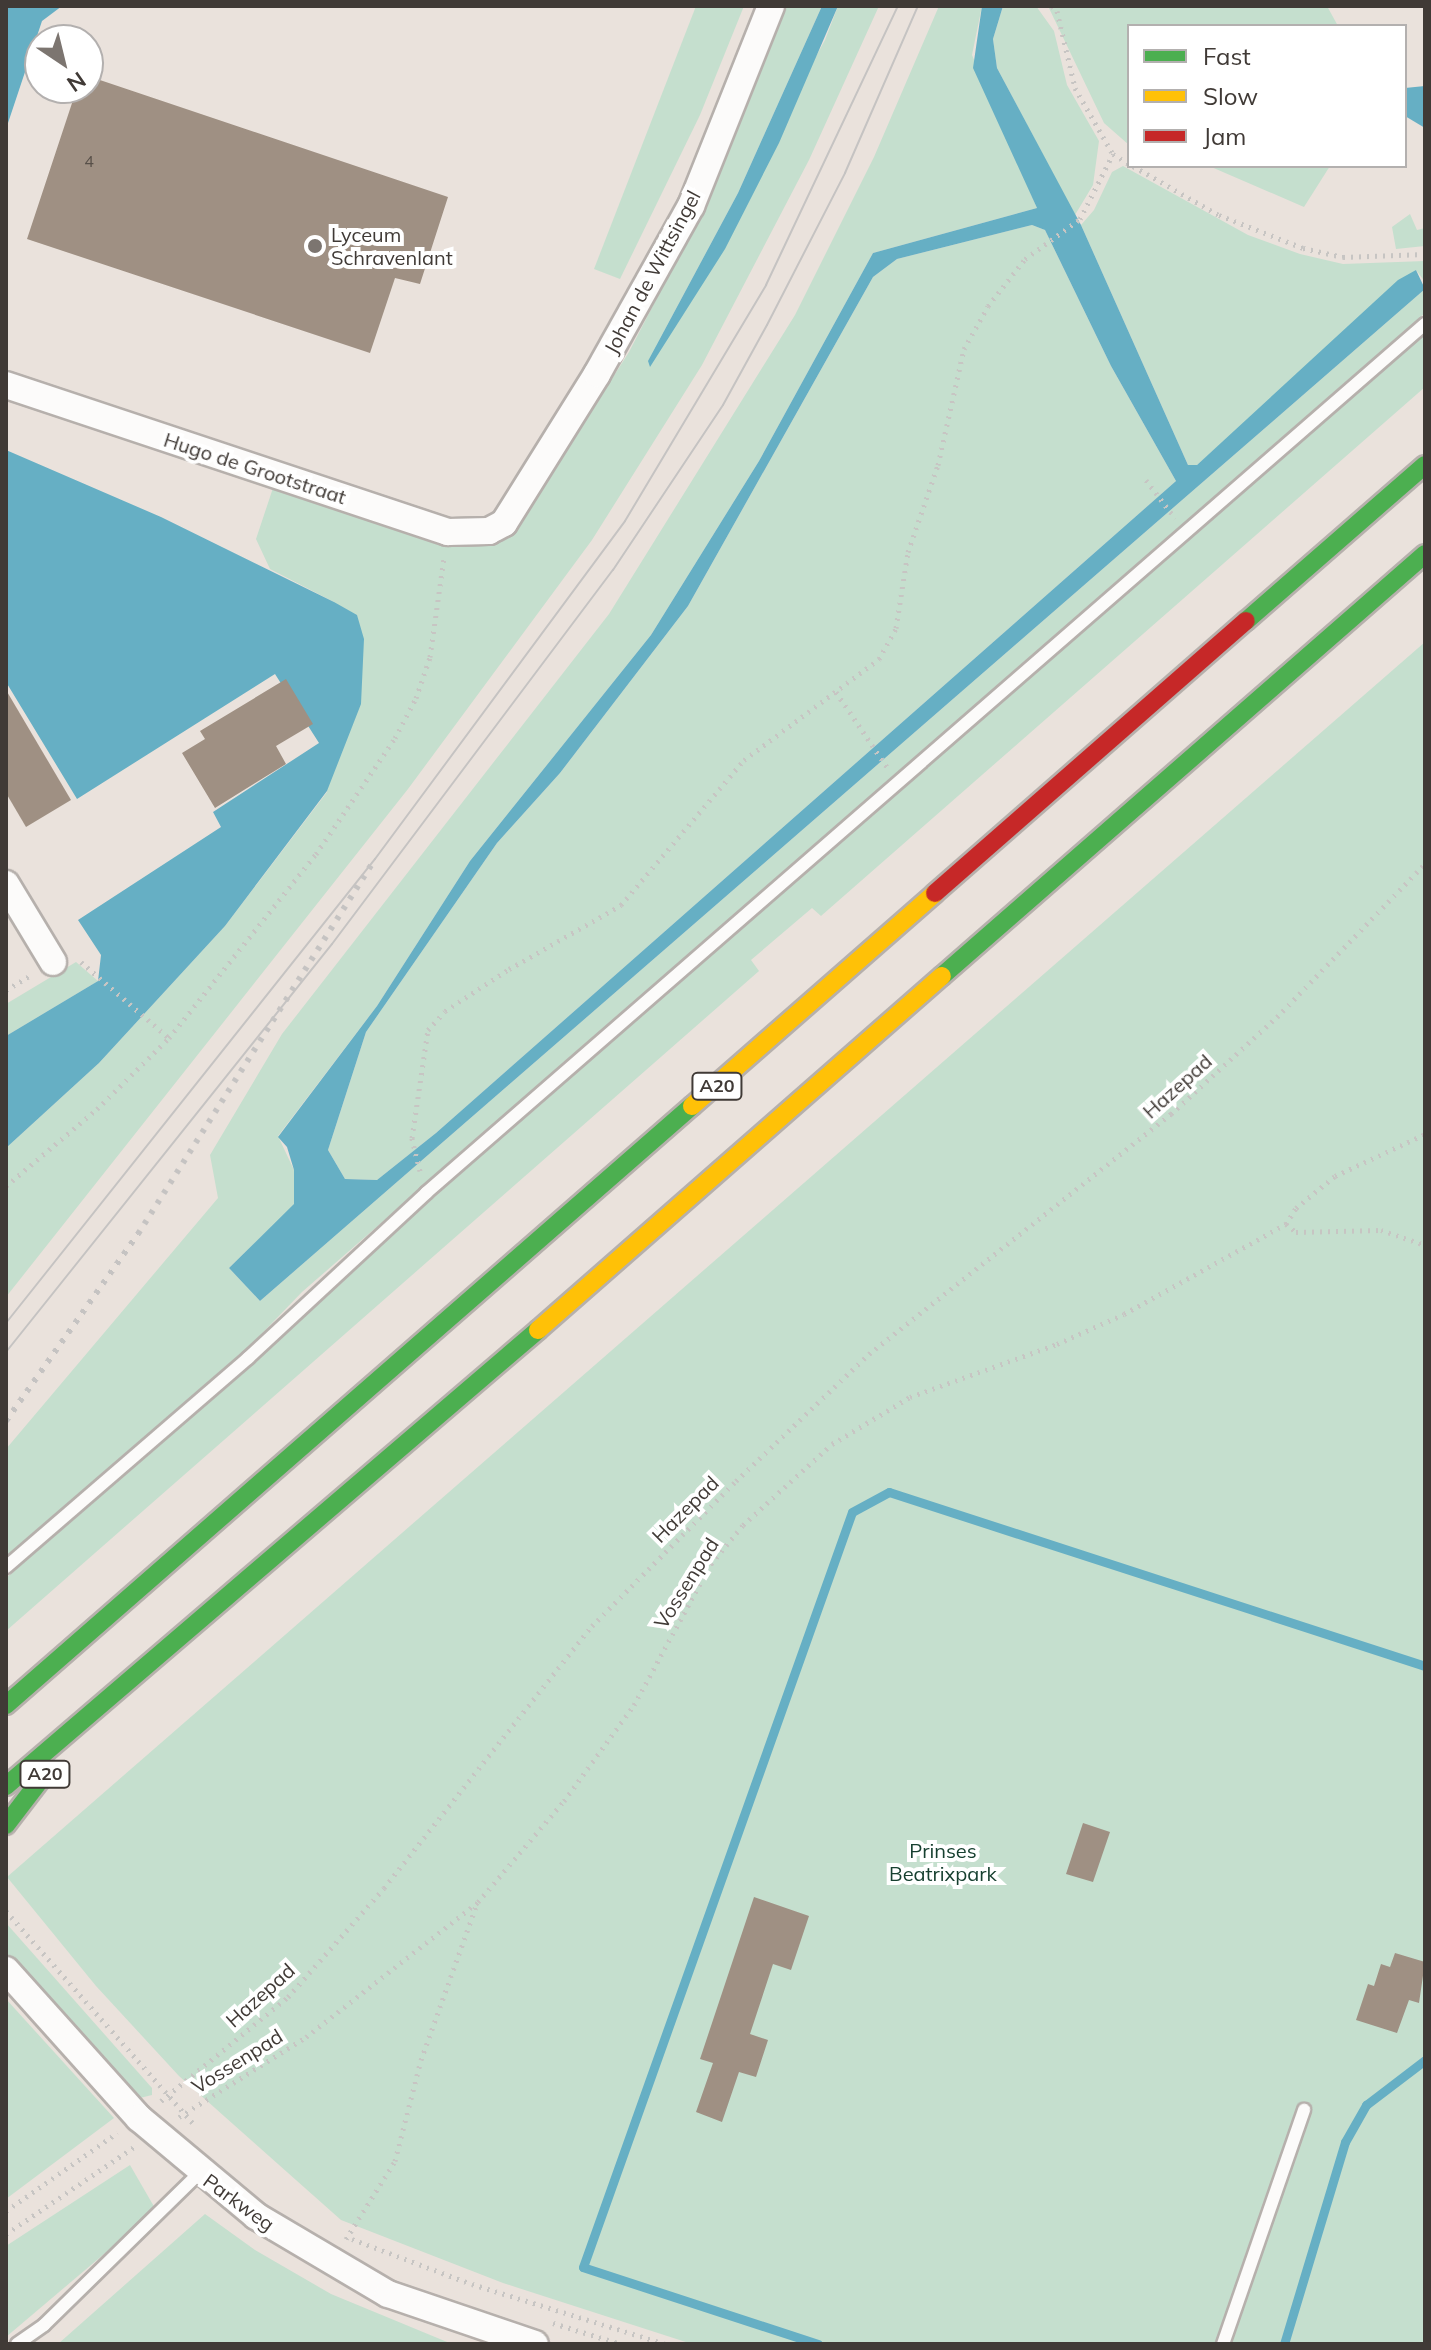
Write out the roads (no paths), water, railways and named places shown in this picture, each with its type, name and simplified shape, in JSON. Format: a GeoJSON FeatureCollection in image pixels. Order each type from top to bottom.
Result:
{"type":"FeatureCollection","features":[{"type":"Feature","properties":{"kind":"highway","name":"A20"},"geometry":{"type":"LineString","coordinates":[[6,1705],[1425,465]]}},
{"type":"Feature","properties":{"kind":"highway","name":"A20"},"geometry":{"type":"LineString","coordinates":[[6,1786],[83,1723],[1425,554]]}},
{"type":"Feature","properties":{"kind":"highway","name":"A20"},"geometry":{"type":"LineString","coordinates":[[6,1825],[83,1723]]}},
{"type":"Feature","properties":{"kind":"street","name":"Johan de Wittsingel"},"geometry":{"type":"LineString","coordinates":[[504,523],[597,374],[691,206],[771,6]]}},
{"type":"Feature","properties":{"kind":"street","name":"Hugo de Grootstraat"},"geometry":{"type":"LineString","coordinates":[[6,385],[448,532],[466,535],[504,523]]}},
{"type":"Feature","properties":{"kind":"street"},"geometry":{"type":"LineString","coordinates":[[6,884],[53,962]]}},
{"type":"Feature","properties":{"kind":"street","name":"Parkweg"},"geometry":{"type":"LineString","coordinates":[[6,1970],[148,2127],[199,2173],[299,2245],[388,2294],[535,2344]]}},
{"type":"Feature","properties":{"kind":"lane"},"geometry":{"type":"LineString","coordinates":[[6,1567],[248,1358],[426,1193],[1425,324]]}},
{"type":"Feature","properties":{"kind":"lane"},"geometry":{"type":"LineString","coordinates":[[1223,2344],[1304,2110]]}},
{"type":"Feature","properties":{"kind":"lane"},"geometry":{"type":"LineString","coordinates":[[17,2344],[44,2325],[199,2173]]}},
{"type":"Feature","properties":{"kind":"water"},"geometry":{"type":"Polygon","coordinates":[[[6,6],[62,6],[41,24],[24,24],[24,75],[6,129],[6,6]]]}},
{"type":"Feature","properties":{"kind":"water"},"geometry":{"type":"Polygon","coordinates":[[[822,6],[838,6],[779,143],[725,249],[650,367],[648,361],[738,193],[822,6]]]}},
{"type":"Feature","properties":{"kind":"water"},"geometry":{"type":"Polygon","coordinates":[[[982,6],[1003,6],[993,39],[997,68],[1081,225],[1188,465],[1197,465],[1398,280],[1416,270],[1425,289],[260,1301],[229,1268],[294,1204],[294,1170],[287,1147],[278,1137],[377,1006],[470,861],[651,635],[759,461],[873,253],[1037,208],[973,68],[982,6]],[[1032,225],[897,259],[873,277],[688,606],[560,773],[497,843],[366,1032],[328,1150],[345,1179],[377,1180],[436,1133],[1176,481],[1111,366],[1045,230],[1032,225]]]}},
{"type":"Feature","properties":{"kind":"water"},"geometry":{"type":"Polygon","coordinates":[[[1425,86],[1425,128],[1407,117],[1407,88],[1425,86]]]}},
{"type":"Feature","properties":{"kind":"water"},"geometry":{"type":"Polygon","coordinates":[[[6,450],[161,517],[334,602],[357,615],[364,639],[361,704],[327,791],[225,926],[99,1063],[6,1148],[6,1036],[98,981],[101,955],[78,920],[221,827],[213,812],[319,743],[275,674],[77,799],[6,682],[6,450]]]}},
{"type":"Feature","properties":{"kind":"waterway"},"geometry":{"type":"LineString","coordinates":[[818,2344],[583,2267],[852,1512],[889,1492],[1425,1666]]}},
{"type":"Feature","properties":{"kind":"waterway"},"geometry":{"type":"LineString","coordinates":[[1284,2344],[1345,2142],[1366,2105],[1425,2060]]}},
{"type":"Feature","properties":{"kind":"tram line"},"geometry":{"type":"LineString","coordinates":[[6,1323],[375,859],[625,521],[766,285],[898,6]]}},
{"type":"Feature","properties":{"kind":"tram line"},"geometry":{"type":"LineString","coordinates":[[6,1352],[332,944],[613,570],[723,405],[767,325],[845,173],[918,6]]}},
{"type":"Feature","properties":{"kind":"railway"},"geometry":{"type":"LineString","coordinates":[[6,1421],[138,1234],[375,859]]}},
{"type":"Feature","properties":{"kind":"place","name":"Lyceum Schravenlant"},"geometry":{"type":"Point","coordinates":[315,246]}},
{"type":"Feature","properties":{"kind":"park label","name":"Prinses Beatrixpark"},"geometry":{"type":"Point","coordinates":[943,1862]}}]}
